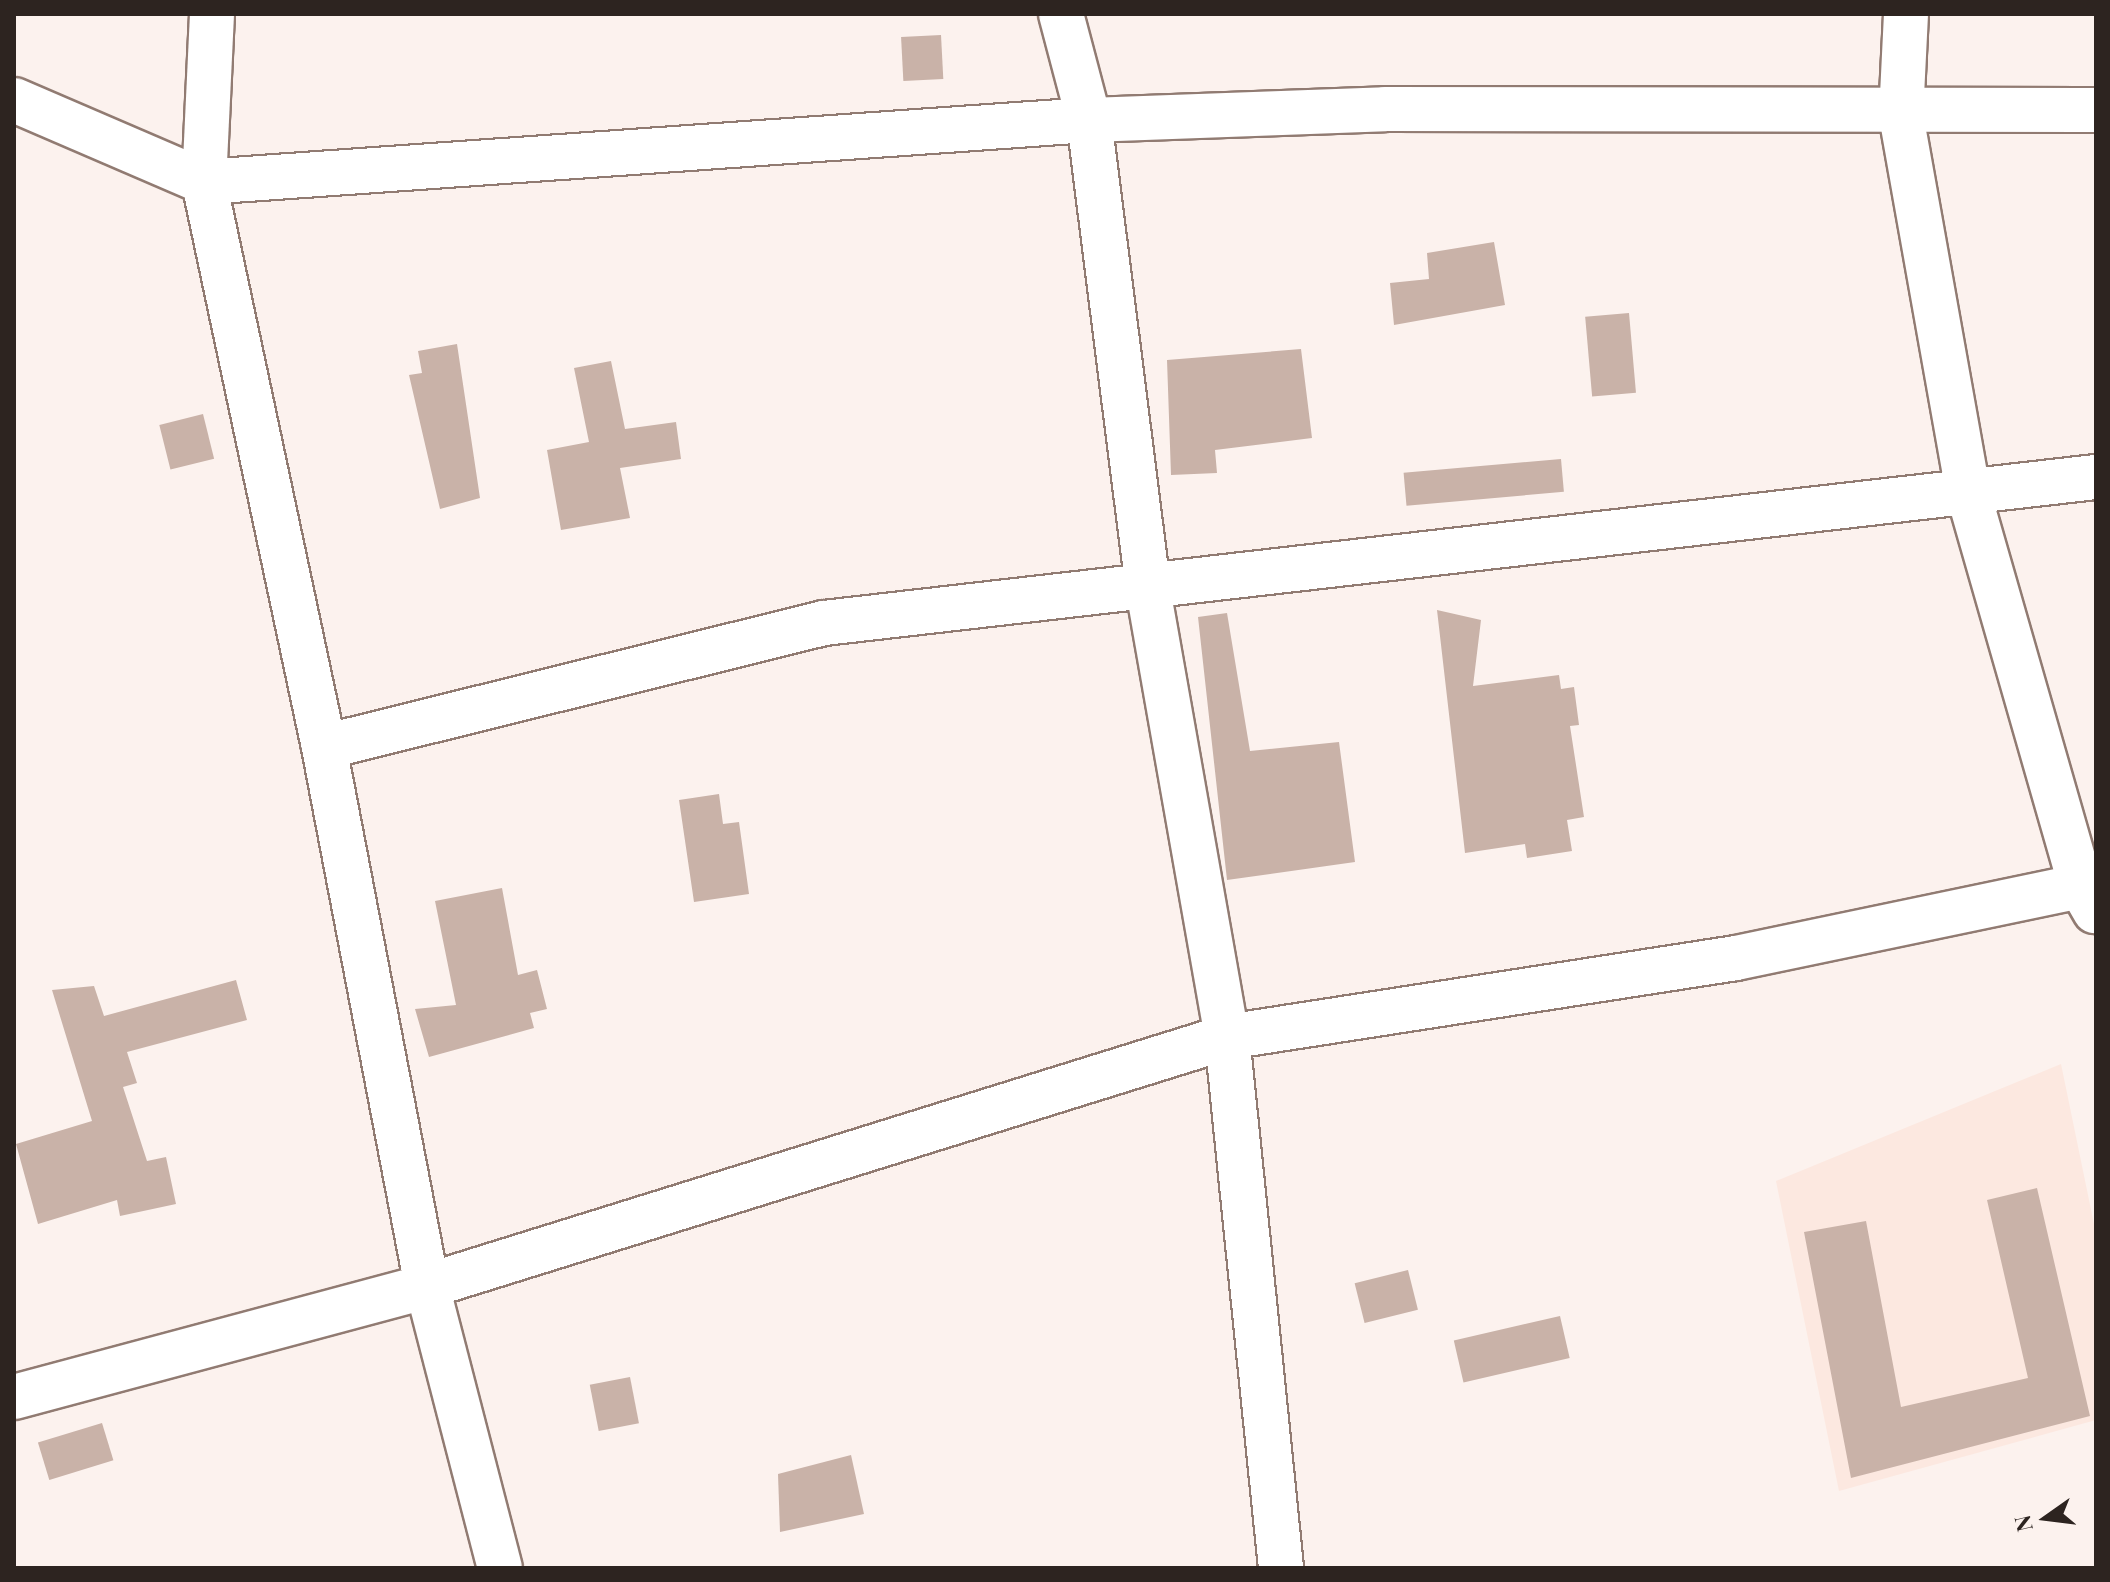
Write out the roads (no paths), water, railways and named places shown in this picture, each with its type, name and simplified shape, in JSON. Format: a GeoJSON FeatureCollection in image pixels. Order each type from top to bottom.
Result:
{"type":"FeatureCollection","features":[{"type":"Feature","properties":{"kind":"street"},"geometry":{"type":"LineString","coordinates":[[212,14],[204,182],[324,747],[427,1286],[500,1568]]}},
{"type":"Feature","properties":{"kind":"street"},"geometry":{"type":"LineString","coordinates":[[1061,14],[1089,120],[1148,589],[1227,1037],[1281,1568]]}},
{"type":"Feature","properties":{"kind":"street"},"geometry":{"type":"LineString","coordinates":[[14,1397],[427,1286],[1227,1037],[1736,958],[2091,894],[1968,492],[1901,115],[1906,14]]}},
{"type":"Feature","properties":{"kind":"street"},"geometry":{"type":"LineString","coordinates":[[14,100],[204,182],[1089,120],[1385,109],[1901,115],[2096,110]]}},
{"type":"Feature","properties":{"kind":"street"},"geometry":{"type":"LineString","coordinates":[[324,747],[824,623],[1148,589],[2096,477]]}}]}
